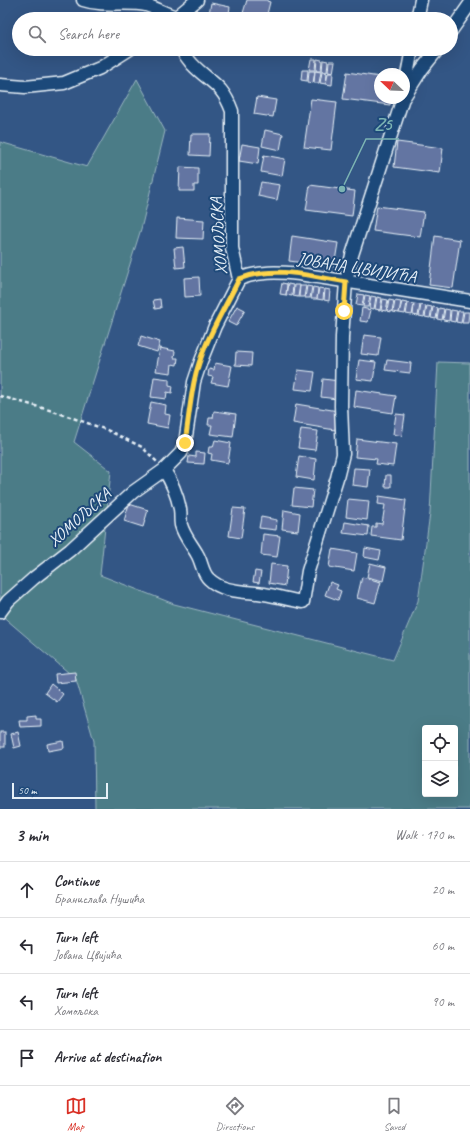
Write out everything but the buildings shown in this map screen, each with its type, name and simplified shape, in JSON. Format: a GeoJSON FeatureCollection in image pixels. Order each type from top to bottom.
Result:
{"type":"FeatureCollection","features":[{"type":"Feature","properties":{"kind":"street"},"geometry":{"type":"LineString","coordinates":[[83,0],[101,4],[125,3],[147,6],[161,12]]}},
{"type":"Feature","properties":{"kind":"street"},"geometry":{"type":"LineString","coordinates":[[182,12],[197,0]]}},
{"type":"Feature","properties":{"kind":"street"},"geometry":{"type":"LineString","coordinates":[[418,12],[421,0]]}},
{"type":"Feature","properties":{"kind":"street"},"geometry":{"type":"LineString","coordinates":[[458,21],[470,4]]}},
{"type":"Feature","properties":{"kind":"street"},"geometry":{"type":"LineString","coordinates":[[0,85],[25,87],[64,83],[100,68],[119,56]]}},
{"type":"Feature","properties":{"kind":"street","name":"ХОМОЉСКА"},"geometry":{"type":"LineString","coordinates":[[0,612],[8,601],[70,550],[133,492],[164,470],[181,453],[185,443],[194,382],[200,361],[210,336],[239,279],[232,248],[232,111],[228,99],[221,89],[192,64],[186,56]]}},
{"type":"Feature","properties":{"kind":"street"},"geometry":{"type":"LineString","coordinates":[[408,68],[411,56]]}},
{"type":"Feature","properties":{"kind":"street"},"geometry":{"type":"LineString","coordinates":[[410,87],[433,56]]}},
{"type":"Feature","properties":{"kind":"street"},"geometry":{"type":"LineString","coordinates":[[164,470],[174,487],[185,536],[201,560],[205,574],[210,580],[220,586],[234,591],[265,594],[286,600],[303,602],[308,571],[338,478],[343,454],[341,406],[342,337],[346,282],[352,255],[401,104]]}},
{"type":"Feature","properties":{"kind":"street","name":"ЈОВАНА ЦВИЈИЋА"},"geometry":{"type":"LineString","coordinates":[[239,279],[251,274],[275,272],[470,301]]}},
{"type":"Feature","properties":{"kind":"path"},"geometry":{"type":"LineString","coordinates":[[0,396],[53,411],[107,430],[142,447],[164,470]]}},
{"type":"Feature","properties":{"kind":"green space"},"geometry":{"type":"Polygon","coordinates":[[[137,79],[165,131],[141,229],[74,442],[111,471],[100,575],[174,604],[393,660],[418,601],[430,513],[438,362],[470,363],[470,809],[95,809],[94,741],[76,679],[0,614],[0,142],[87,167],[137,79]]]}},
{"type":"Feature","properties":{"kind":"place","name":"Z5"},"geometry":{"type":"Point","coordinates":[342,189]}},
{"type":"Feature","properties":{"kind":"route"},"geometry":{"type":"LineString","coordinates":[[185,443],[194,382],[200,361],[215,326],[239,279],[251,274],[275,272],[299,274],[346,282],[344,311]]}}]}
